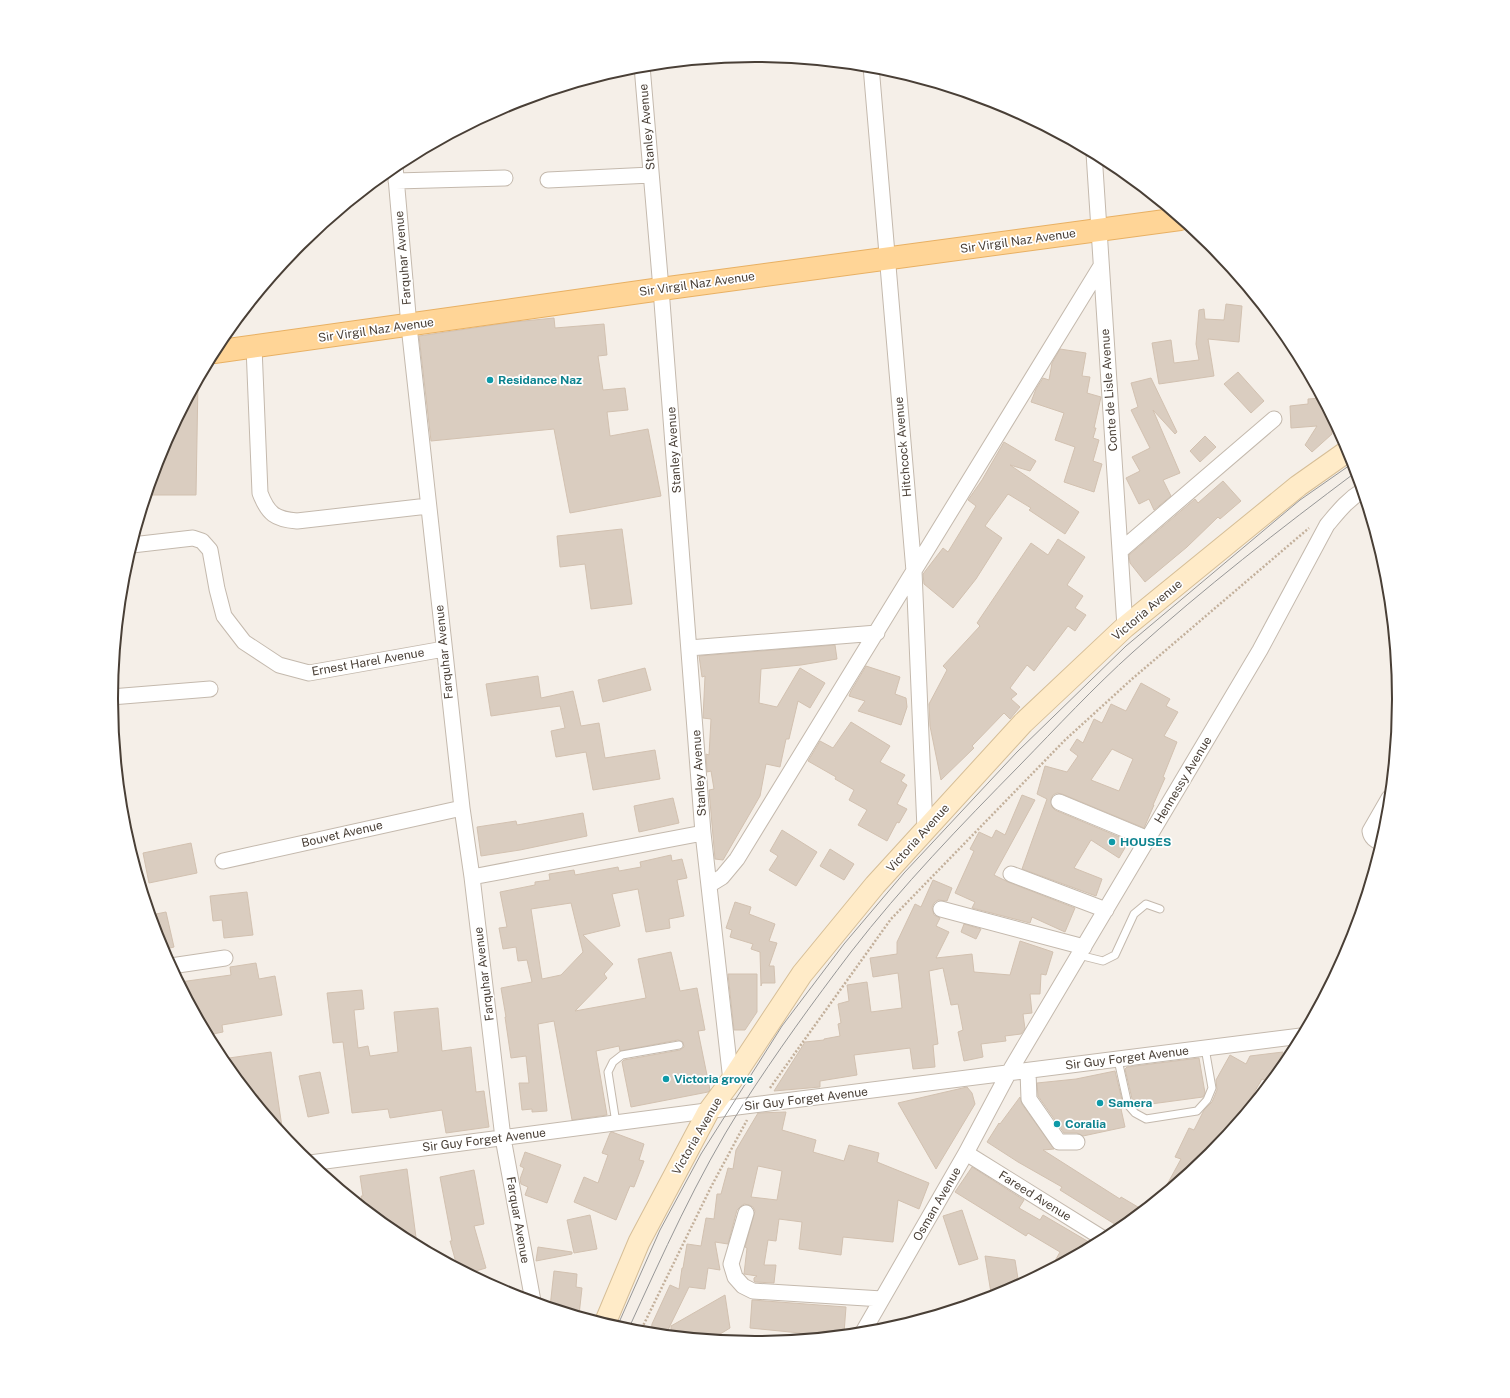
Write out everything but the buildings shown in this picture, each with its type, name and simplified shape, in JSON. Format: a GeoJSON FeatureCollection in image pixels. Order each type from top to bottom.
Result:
{"type":"FeatureCollection","features":[{"type":"Feature","properties":{"kind":"main road","name":"Sir Virgil Naz Avenue"},"geometry":{"type":"LineString","coordinates":[[221,351],[408,326],[661,289],[1175,220]]}},
{"type":"Feature","properties":{"kind":"main road","name":"Victoria Avenue"},"geometry":{"type":"LineString","coordinates":[[607,1318],[639,1242],[708,1112],[731,1081],[802,974],[875,885],[1023,724],[1125,627],[1298,486],[1343,454]]}},
{"type":"Feature","properties":{"kind":"street","name":"Stanley Avenue"},"geometry":{"type":"LineString","coordinates":[[642,72],[661,289],[703,833],[731,1081]]}},
{"type":"Feature","properties":{"kind":"street","name":"Hitchcock Avenue"},"geometry":{"type":"LineString","coordinates":[[872,73],[914,572],[925,829]]}},
{"type":"Feature","properties":{"kind":"street","name":"Conte de Lisle Avenue"},"geometry":{"type":"LineString","coordinates":[[1094,160],[1125,627]]}},
{"type":"Feature","properties":{"kind":"street","name":"Farquhar Avenue"},"geometry":{"type":"LineString","coordinates":[[395,173],[408,326],[428,506],[462,808],[472,877],[503,1138]]}},
{"type":"Feature","properties":{"kind":"street"},"geometry":{"type":"LineString","coordinates":[[548,180],[651,175]]}},
{"type":"Feature","properties":{"kind":"street"},"geometry":{"type":"LineString","coordinates":[[396,181],[505,178]]}},
{"type":"Feature","properties":{"kind":"street"},"geometry":{"type":"LineString","coordinates":[[709,885],[722,877],[737,859],[1101,266]]}},
{"type":"Feature","properties":{"kind":"street"},"geometry":{"type":"LineString","coordinates":[[254,347],[260,493],[266,506],[274,516],[284,520],[297,521],[428,506]]}},
{"type":"Feature","properties":{"kind":"street"},"geometry":{"type":"LineString","coordinates":[[1120,551],[1274,419]]}},
{"type":"Feature","properties":{"kind":"street","name":"Hennessy Avenue"},"geometry":{"type":"LineString","coordinates":[[1008,1074],[1260,650],[1327,525],[1350,498],[1358,493]]}},
{"type":"Feature","properties":{"kind":"street","name":"Ernest Harel Avenue"},"geometry":{"type":"LineString","coordinates":[[137,544],[193,538],[202,541],[210,550],[217,590],[224,616],[244,642],[279,665],[309,673],[444,649]]}},
{"type":"Feature","properties":{"kind":"street"},"geometry":{"type":"LineString","coordinates":[[689,648],[877,633]]}},
{"type":"Feature","properties":{"kind":"street"},"geometry":{"type":"LineString","coordinates":[[118,695],[210,689]]}},
{"type":"Feature","properties":{"kind":"street"},"geometry":{"type":"LineString","coordinates":[[1059,802],[1148,839]]}},
{"type":"Feature","properties":{"kind":"street","name":"Bouvet Avenue"},"geometry":{"type":"LineString","coordinates":[[223,861],[462,808]]}},
{"type":"Feature","properties":{"kind":"street"},"geometry":{"type":"LineString","coordinates":[[1376,840],[1370,835],[1370,831],[1382,810]]}},
{"type":"Feature","properties":{"kind":"street","name":"Stanley Avenue"},"geometry":{"type":"LineString","coordinates":[[472,877],[703,833]]}},
{"type":"Feature","properties":{"kind":"street"},"geometry":{"type":"LineString","coordinates":[[1011,874],[1106,910]]}},
{"type":"Feature","properties":{"kind":"street"},"geometry":{"type":"LineString","coordinates":[[942,909],[1081,951]]}},
{"type":"Feature","properties":{"kind":"street"},"geometry":{"type":"LineString","coordinates":[[177,965],[225,958]]}},
{"type":"Feature","properties":{"kind":"street","name":"Sir Guy Forget Avenue"},"geometry":{"type":"LineString","coordinates":[[318,1162],[1295,1037]]}},
{"type":"Feature","properties":{"kind":"street"},"geometry":{"type":"LineString","coordinates":[[1028,1071],[1030,1099],[1059,1142],[1077,1142]]}},
{"type":"Feature","properties":{"kind":"street","name":"Osman Avenue"},"geometry":{"type":"LineString","coordinates":[[866,1326],[966,1153],[1008,1074]]}},
{"type":"Feature","properties":{"kind":"street","name":"Farquar Avenue"},"geometry":{"type":"LineString","coordinates":[[503,1138],[532,1295]]}},
{"type":"Feature","properties":{"kind":"street","name":"Fareed Avenue"},"geometry":{"type":"LineString","coordinates":[[966,1153],[1098,1235]]}},
{"type":"Feature","properties":{"kind":"street"},"geometry":{"type":"LineString","coordinates":[[746,1213],[731,1264],[735,1277],[743,1286],[753,1291],[882,1299]]}},
{"type":"Feature","properties":{"kind":"lane"},"geometry":{"type":"LineString","coordinates":[[1081,951],[1103,961],[1115,955],[1134,914],[1146,904],[1160,909]]}},
{"type":"Feature","properties":{"kind":"lane"},"geometry":{"type":"LineString","coordinates":[[616,1123],[608,1072],[613,1062],[622,1054],[679,1045]]}},
{"type":"Feature","properties":{"kind":"lane"},"geometry":{"type":"LineString","coordinates":[[1118,1060],[1128,1105],[1135,1113],[1146,1119],[1197,1111],[1207,1100],[1212,1088],[1205,1048]]}},
{"type":"Feature","properties":{"kind":"path"},"geometry":{"type":"LineString","coordinates":[[643,1326],[711,1187],[747,1121],[790,1057],[891,919],[1065,740],[1132,679],[1313,524]]}},
{"type":"Feature","properties":{"kind":"tram line"},"geometry":{"type":"LineString","coordinates":[[620,1321],[660,1230],[701,1154],[782,1026],[844,944],[904,873],[1017,752],[1126,646],[1300,500],[1348,466]]}},
{"type":"Feature","properties":{"kind":"tram line"},"geometry":{"type":"LineString","coordinates":[[631,1324],[695,1188],[742,1106],[781,1047],[870,927],[932,856],[1118,665],[1215,582],[1351,476]]}},
{"type":"Feature","properties":{"kind":"place","name":"Residance Naz"},"geometry":{"type":"Point","coordinates":[490,380]}},
{"type":"Feature","properties":{"kind":"place","name":"HOUSES"},"geometry":{"type":"Point","coordinates":[1112,842]}},
{"type":"Feature","properties":{"kind":"place","name":"Victoria grove"},"geometry":{"type":"Point","coordinates":[666,1079]}},
{"type":"Feature","properties":{"kind":"place","name":"Samera"},"geometry":{"type":"Point","coordinates":[1100,1103]}},
{"type":"Feature","properties":{"kind":"place","name":"Coralia"},"geometry":{"type":"Point","coordinates":[1057,1124]}}]}
